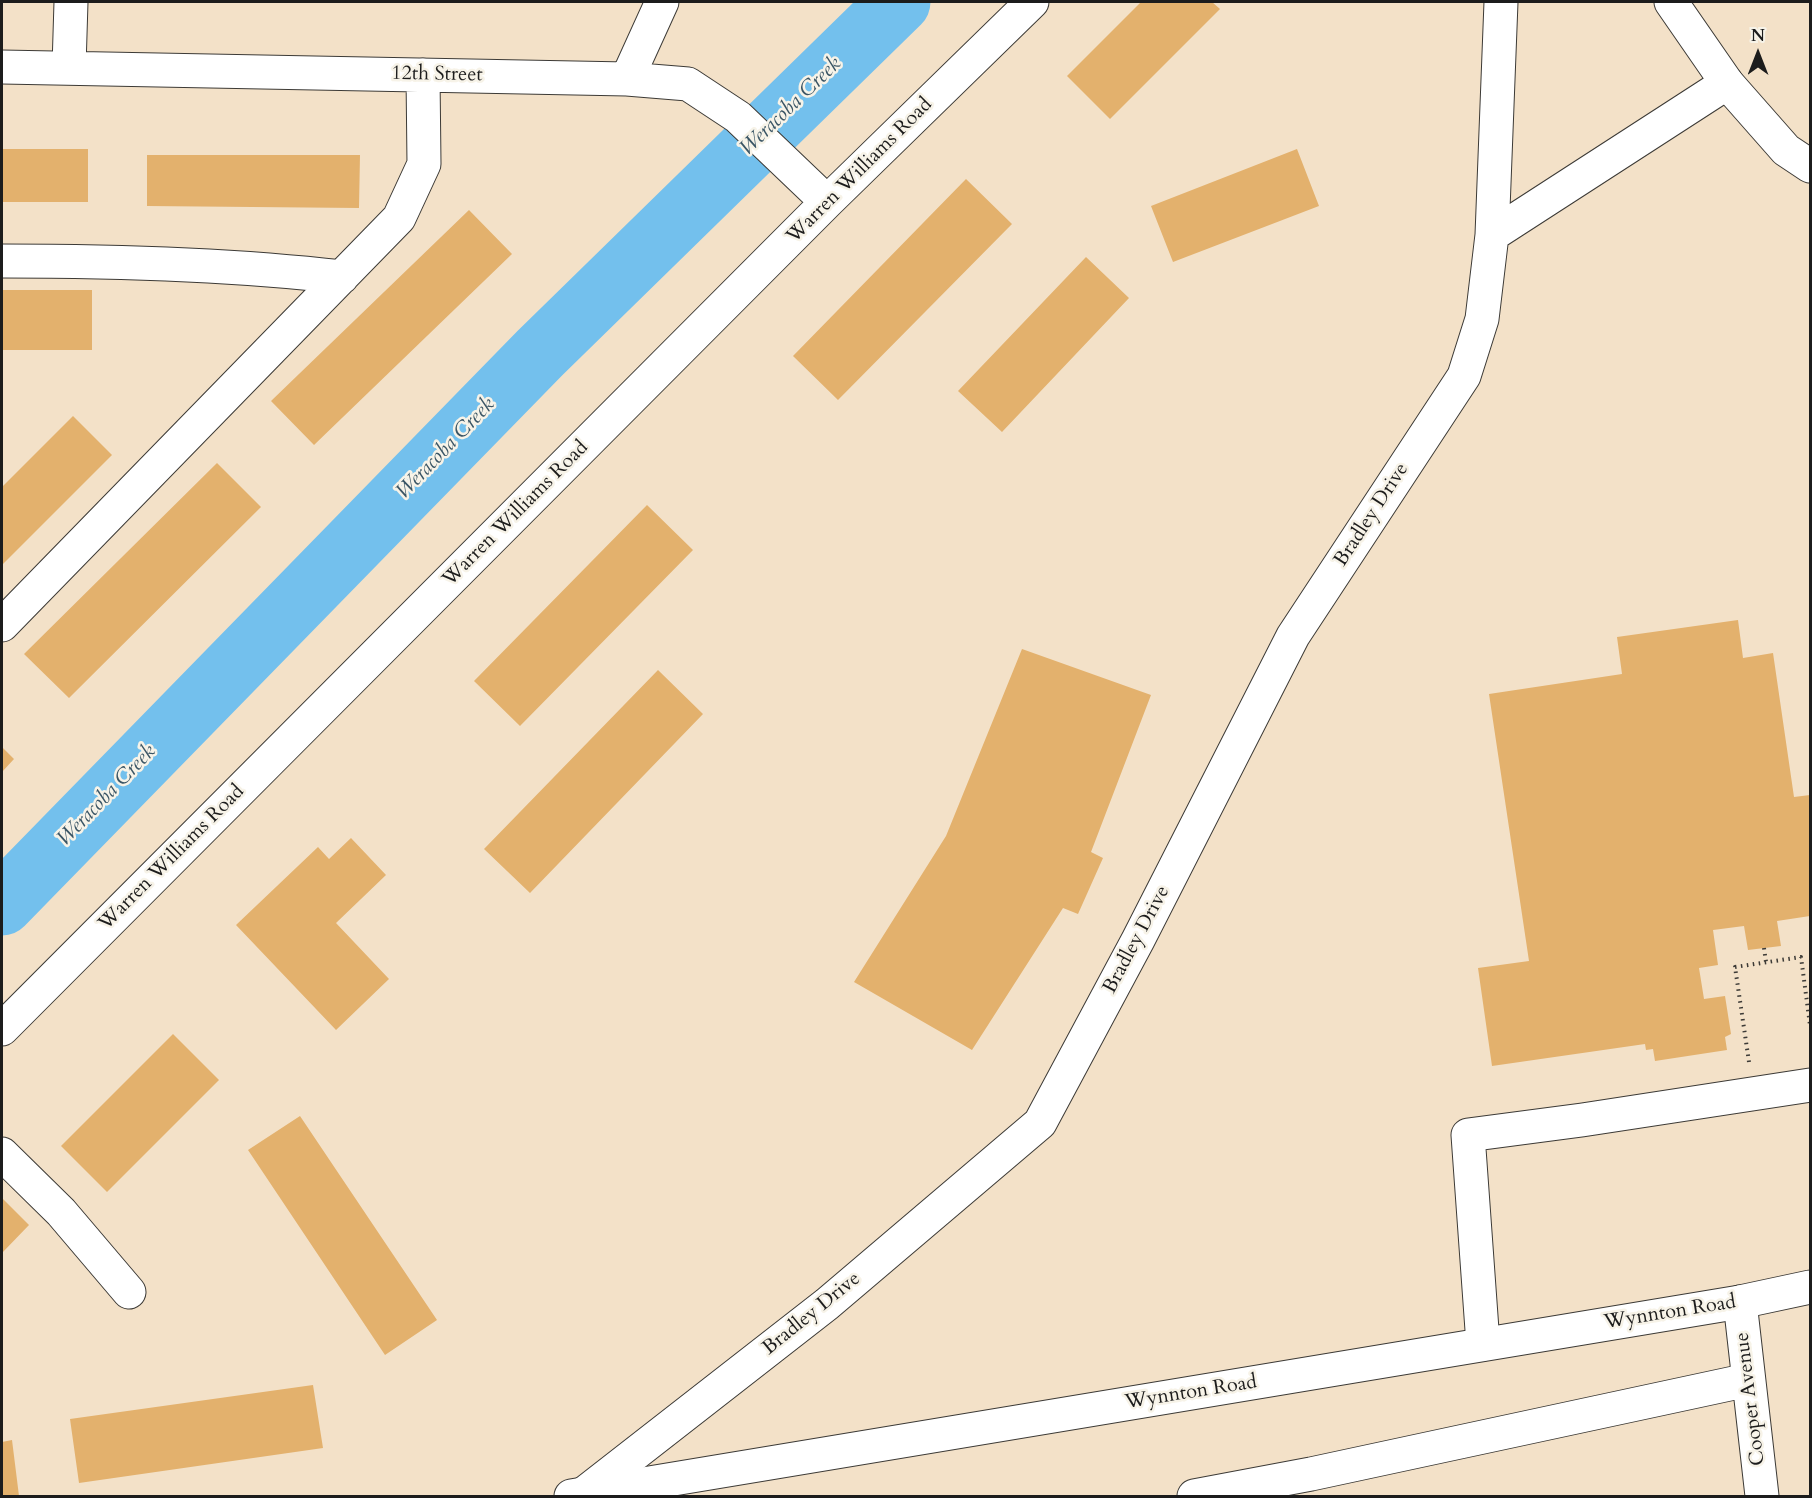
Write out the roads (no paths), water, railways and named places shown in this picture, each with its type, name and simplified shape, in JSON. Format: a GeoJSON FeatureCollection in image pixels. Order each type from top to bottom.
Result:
{"type":"FeatureCollection","features":[{"type":"Feature","properties":{"kind":"street"},"geometry":{"type":"LineString","coordinates":[[69,67],[71,2]]}},
{"type":"Feature","properties":{"kind":"street"},"geometry":{"type":"LineString","coordinates":[[627,79],[662,2]]}},
{"type":"Feature","properties":{"kind":"street","name":"Warren Williams Road"},"geometry":{"type":"LineString","coordinates":[[2,1029],[827,202],[1032,2]]}},
{"type":"Feature","properties":{"kind":"street","name":"Bradley Drive"},"geometry":{"type":"LineString","coordinates":[[577,1496],[827,1304],[1040,1123],[1138,940],[1293,636],[1464,376],[1482,319],[1492,235],[1501,2]]}},
{"type":"Feature","properties":{"kind":"street"},"geometry":{"type":"LineString","coordinates":[[1671,2],[1727,83],[1786,150],[1810,166]]}},
{"type":"Feature","properties":{"kind":"street","name":"12th Street"},"geometry":{"type":"LineString","coordinates":[[2,67],[627,79],[688,84],[738,117],[827,202]]}},
{"type":"Feature","properties":{"kind":"street"},"geometry":{"type":"LineString","coordinates":[[2,625],[399,218],[424,164],[423,75]]}},
{"type":"Feature","properties":{"kind":"street"},"geometry":{"type":"LineString","coordinates":[[1492,235],[1727,83]]}},
{"type":"Feature","properties":{"kind":"street"},"geometry":{"type":"LineString","coordinates":[[2,261],[120,261],[342,277]]}},
{"type":"Feature","properties":{"kind":"street"},"geometry":{"type":"LineString","coordinates":[[1483,1344],[1468,1135],[1810,1085]]}},
{"type":"Feature","properties":{"kind":"street"},"geometry":{"type":"LineString","coordinates":[[2,1154],[61,1212],[129,1292]]}},
{"type":"Feature","properties":{"kind":"street","name":"Wynnton Road"},"geometry":{"type":"LineString","coordinates":[[577,1496],[1740,1302],[1810,1287]]}},
{"type":"Feature","properties":{"kind":"street","name":"Cooper Avenue"},"geometry":{"type":"LineString","coordinates":[[1740,1302],[1762,1497]]}},
{"type":"Feature","properties":{"kind":"street"},"geometry":{"type":"LineString","coordinates":[[1194,1497],[1313,1485],[1748,1380]]}},
{"type":"Feature","properties":{"kind":"waterway","name":"Weracoba Creek"},"geometry":{"type":"LineString","coordinates":[[2,904],[540,353],[899,2]]}}]}
